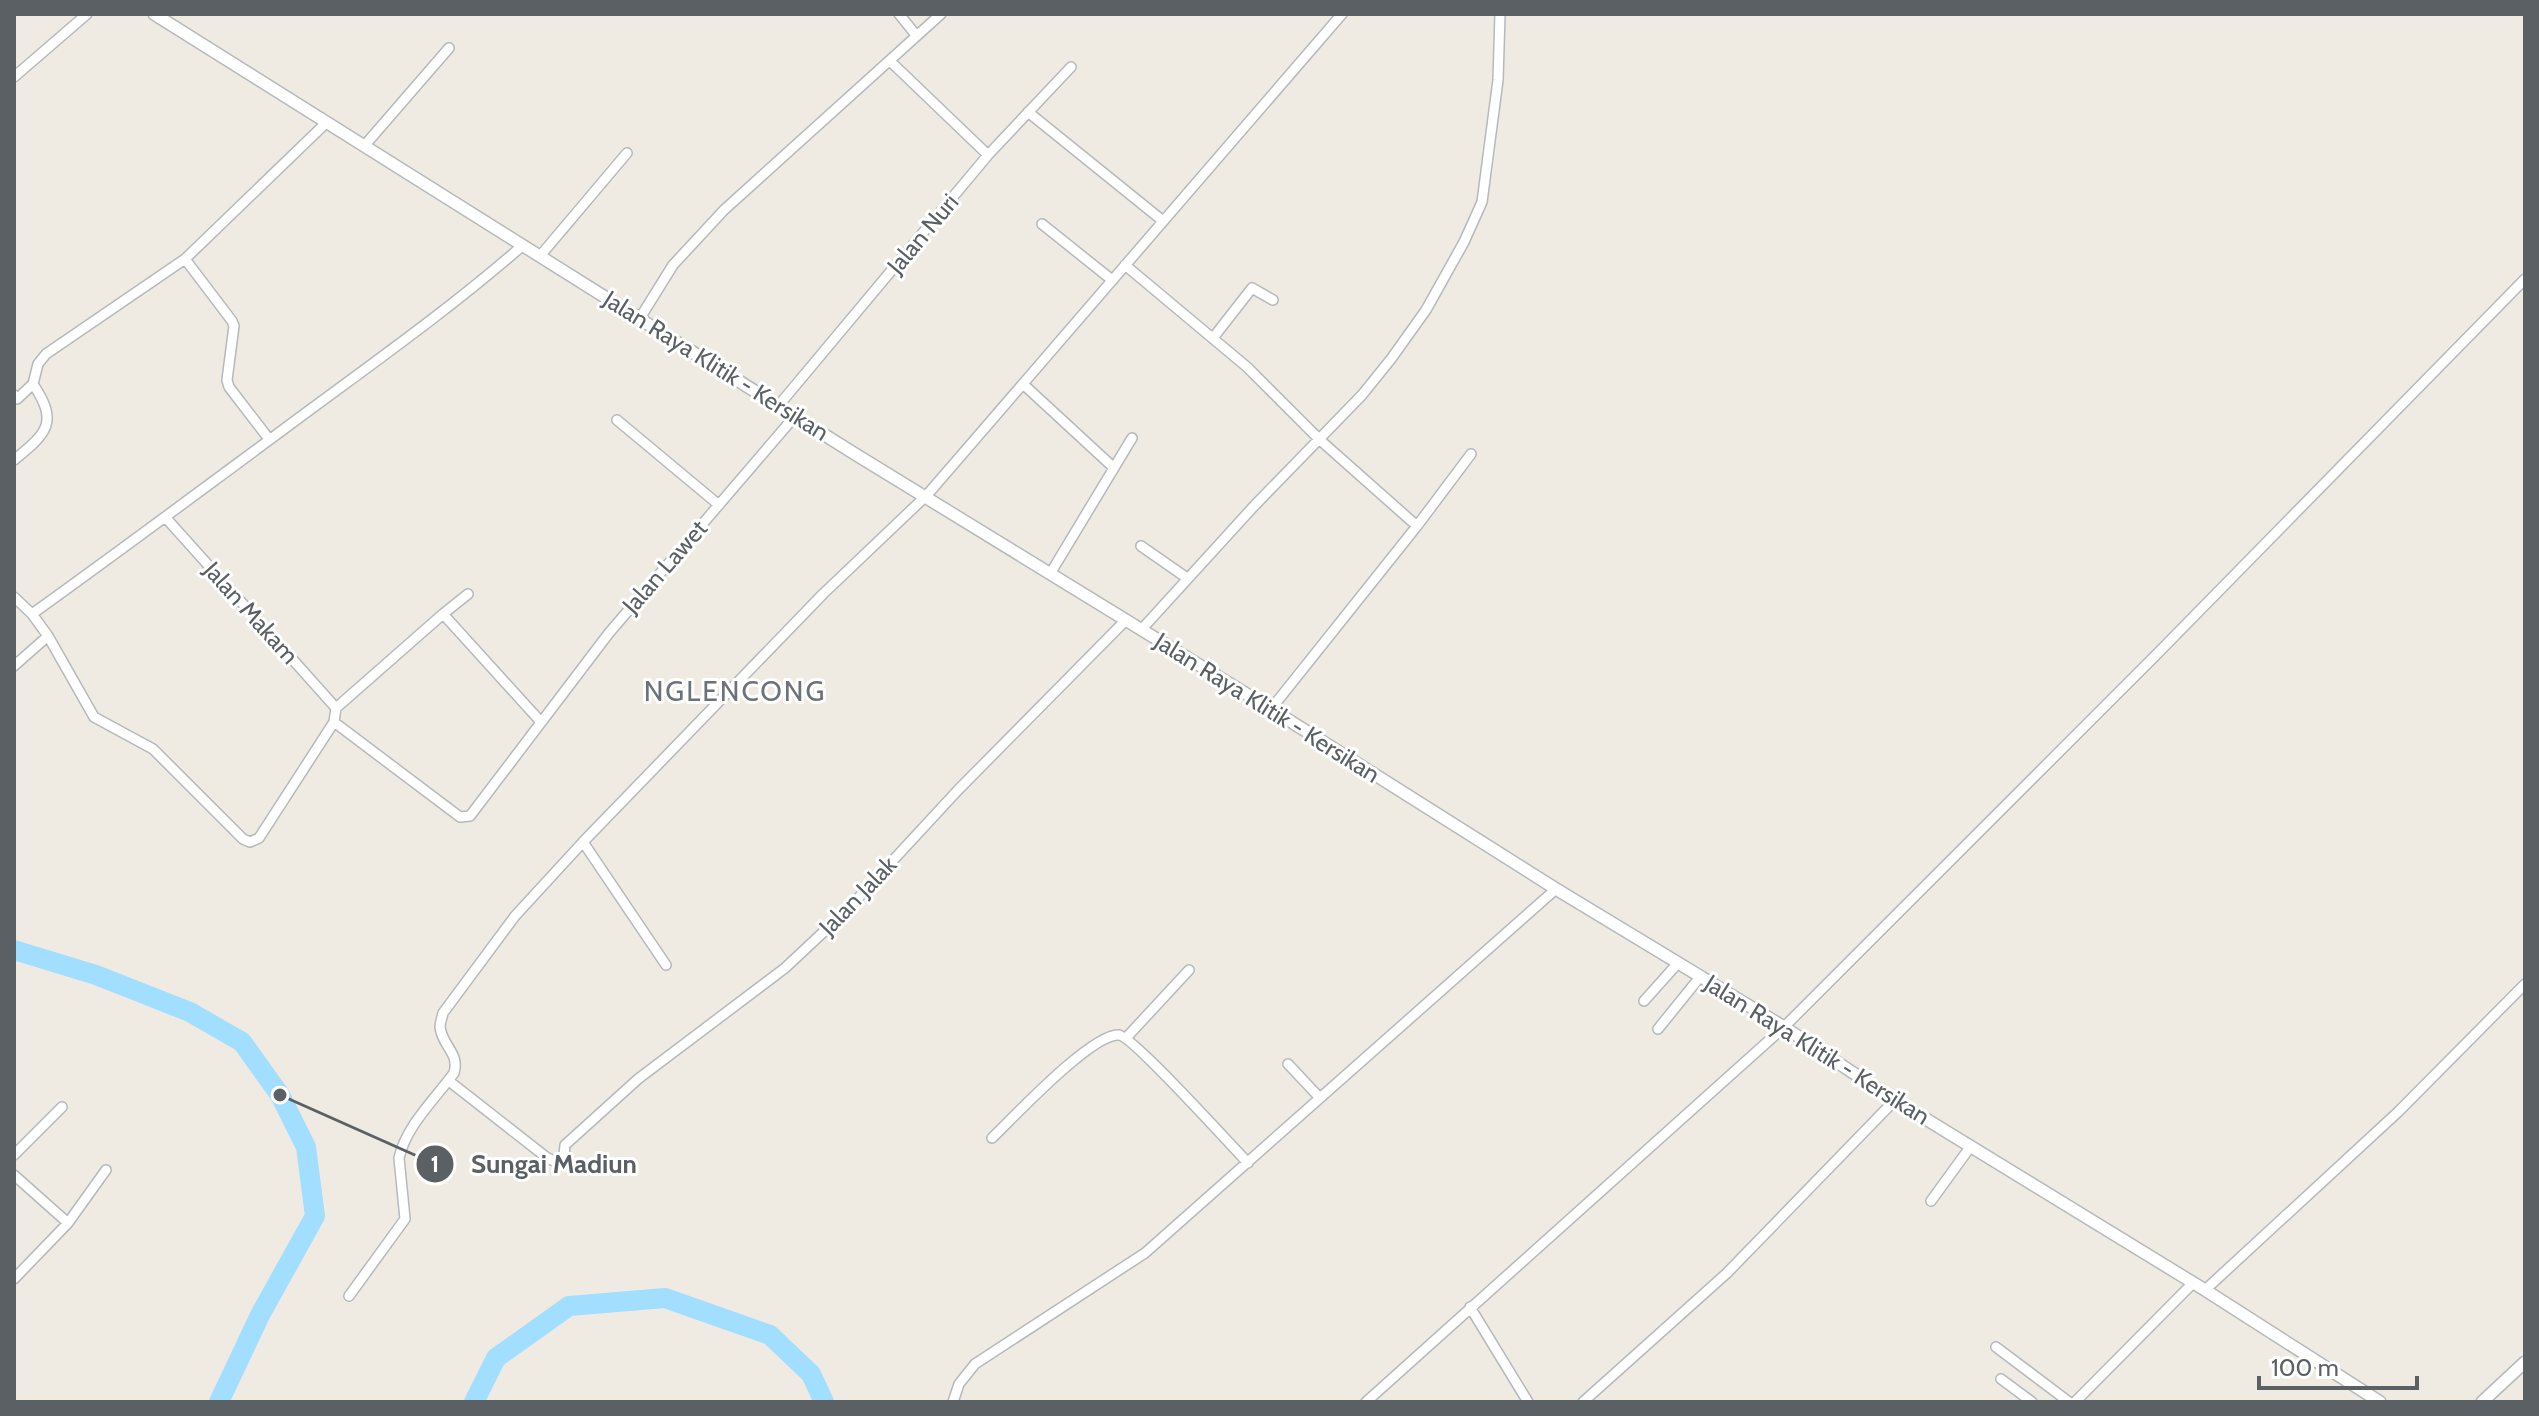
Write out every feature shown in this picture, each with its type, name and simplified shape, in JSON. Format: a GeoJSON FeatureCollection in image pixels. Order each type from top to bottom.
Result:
{"type":"FeatureCollection","features":[{"type":"Feature","properties":{"kind":"street"},"geometry":{"type":"LineString","coordinates":[[14,77],[87,14]]}},
{"type":"Feature","properties":{"kind":"street","name":"Jalan Raya Klitik - Kersikan"},"geometry":{"type":"LineString","coordinates":[[154,14],[1556,889],[1784,1027],[1895,1100],[2205,1290],[2380,1402]]}},
{"type":"Feature","properties":{"kind":"street"},"geometry":{"type":"LineString","coordinates":[[899,14],[916,35]]}},
{"type":"Feature","properties":{"kind":"street"},"geometry":{"type":"LineString","coordinates":[[640,318],[673,265],[724,210],[941,14]]}},
{"type":"Feature","properties":{"kind":"street"},"geometry":{"type":"LineString","coordinates":[[349,1296],[405,1219],[399,1158],[401,1149],[409,1132],[449,1081],[457,1064],[440,1027],[443,1013],[515,916],[781,637],[927,495],[1342,14]]}},
{"type":"Feature","properties":{"kind":"street"},"geometry":{"type":"LineString","coordinates":[[1141,630],[1320,440],[1391,359],[1426,310],[1482,202],[1498,80],[1500,14]]}},
{"type":"Feature","properties":{"kind":"street"},"geometry":{"type":"LineString","coordinates":[[365,145],[449,48]]}},
{"type":"Feature","properties":{"kind":"street"},"geometry":{"type":"LineString","coordinates":[[890,61],[988,155]]}},
{"type":"Feature","properties":{"kind":"street","name":"Jalan Nuri"},"geometry":{"type":"LineString","coordinates":[[779,405],[988,155],[1071,67]]}},
{"type":"Feature","properties":{"kind":"street"},"geometry":{"type":"LineString","coordinates":[[1028,112],[1163,221]]}},
{"type":"Feature","properties":{"kind":"street"},"geometry":{"type":"LineString","coordinates":[[14,395],[17,399],[33,384],[38,364],[46,354],[185,259],[327,122]]}},
{"type":"Feature","properties":{"kind":"street"},"geometry":{"type":"LineString","coordinates":[[540,256],[627,153]]}},
{"type":"Feature","properties":{"kind":"street"},"geometry":{"type":"LineString","coordinates":[[1042,224],[1112,280]]}},
{"type":"Feature","properties":{"kind":"street"},"geometry":{"type":"LineString","coordinates":[[32,614],[472,289],[522,246]]}},
{"type":"Feature","properties":{"kind":"street"},"geometry":{"type":"LineString","coordinates":[[185,259],[232,321],[229,387],[269,439]]}},
{"type":"Feature","properties":{"kind":"street"},"geometry":{"type":"LineString","coordinates":[[1125,265],[1247,367],[1320,440],[1417,526]]}},
{"type":"Feature","properties":{"kind":"street"},"geometry":{"type":"LineString","coordinates":[[1366,1402],[1784,1027],[2155,656],[2525,279]]}},
{"type":"Feature","properties":{"kind":"street"},"geometry":{"type":"LineString","coordinates":[[1213,338],[1252,288],[1273,300]]}},
{"type":"Feature","properties":{"kind":"street"},"geometry":{"type":"LineString","coordinates":[[14,460],[37,439],[49,412],[33,384]]}},
{"type":"Feature","properties":{"kind":"street"},"geometry":{"type":"LineString","coordinates":[[1023,384],[1113,467]]}},
{"type":"Feature","properties":{"kind":"street","name":"Jalan Lawet"},"geometry":{"type":"LineString","coordinates":[[334,722],[464,818],[470,816],[609,633],[795,416]]}},
{"type":"Feature","properties":{"kind":"street"},"geometry":{"type":"LineString","coordinates":[[617,420],[719,505]]}},
{"type":"Feature","properties":{"kind":"street"},"geometry":{"type":"LineString","coordinates":[[1050,574],[1132,438]]}},
{"type":"Feature","properties":{"kind":"street"},"geometry":{"type":"LineString","coordinates":[[1271,709],[1471,454]]}},
{"type":"Feature","properties":{"kind":"street","name":"Jalan Makam"},"geometry":{"type":"LineString","coordinates":[[166,518],[336,708]]}},
{"type":"Feature","properties":{"kind":"street"},"geometry":{"type":"LineString","coordinates":[[1141,546],[1187,578]]}},
{"type":"Feature","properties":{"kind":"street"},"geometry":{"type":"LineString","coordinates":[[14,597],[48,636],[94,717],[153,749],[243,839],[250,842],[259,838],[334,722],[336,708],[468,594]]}},
{"type":"Feature","properties":{"kind":"street"},"geometry":{"type":"LineString","coordinates":[[443,614],[541,722]]}},
{"type":"Feature","properties":{"kind":"street","name":"Jalan Jalak"},"geometry":{"type":"LineString","coordinates":[[449,1081],[546,1157],[563,1166],[565,1145],[638,1079],[785,968],[848,909],[958,790],[1126,620]]}},
{"type":"Feature","properties":{"kind":"street"},"geometry":{"type":"LineString","coordinates":[[14,666],[48,636]]}},
{"type":"Feature","properties":{"kind":"street"},"geometry":{"type":"LineString","coordinates":[[583,842],[666,965]]}},
{"type":"Feature","properties":{"kind":"street"},"geometry":{"type":"LineString","coordinates":[[953,1402],[959,1384],[975,1364],[1145,1253],[1556,889]]}},
{"type":"Feature","properties":{"kind":"street"},"geometry":{"type":"LineString","coordinates":[[1644,1001],[1678,963]]}},
{"type":"Feature","properties":{"kind":"street"},"geometry":{"type":"LineString","coordinates":[[1126,1038],[1189,970]]}},
{"type":"Feature","properties":{"kind":"street"},"geometry":{"type":"LineString","coordinates":[[1658,1029],[1700,977]]}},
{"type":"Feature","properties":{"kind":"street"},"geometry":{"type":"LineString","coordinates":[[2205,1290],[2398,1112],[2525,984]]}},
{"type":"Feature","properties":{"kind":"street"},"geometry":{"type":"LineString","coordinates":[[992,1138],[1076,1058],[1109,1037],[1119,1035],[1126,1038],[1248,1163]]}},
{"type":"Feature","properties":{"kind":"street"},"geometry":{"type":"LineString","coordinates":[[1288,1064],[1320,1098]]}},
{"type":"Feature","properties":{"kind":"street"},"geometry":{"type":"LineString","coordinates":[[1583,1402],[1727,1273],[1895,1100]]}},
{"type":"Feature","properties":{"kind":"street"},"geometry":{"type":"LineString","coordinates":[[14,1155],[62,1107]]}},
{"type":"Feature","properties":{"kind":"street"},"geometry":{"type":"LineString","coordinates":[[1931,1201],[1971,1146]]}},
{"type":"Feature","properties":{"kind":"street"},"geometry":{"type":"LineString","coordinates":[[14,1279],[68,1223],[106,1170]]}},
{"type":"Feature","properties":{"kind":"street"},"geometry":{"type":"LineString","coordinates":[[14,1175],[68,1223]]}},
{"type":"Feature","properties":{"kind":"street"},"geometry":{"type":"LineString","coordinates":[[1996,1347],[2072,1402],[2193,1283]]}},
{"type":"Feature","properties":{"kind":"street"},"geometry":{"type":"LineString","coordinates":[[1470,1307],[1528,1402]]}},
{"type":"Feature","properties":{"kind":"street"},"geometry":{"type":"LineString","coordinates":[[2482,1402],[2525,1362]]}},
{"type":"Feature","properties":{"kind":"street"},"geometry":{"type":"LineString","coordinates":[[2001,1379],[2032,1402]]}},
{"type":"Feature","properties":{"kind":"waterway"},"geometry":{"type":"LineString","coordinates":[[14,950],[96,975],[190,1012],[242,1042],[280,1095],[306,1147],[315,1216],[260,1315],[219,1402]]}},
{"type":"Feature","properties":{"kind":"waterway"},"geometry":{"type":"LineString","coordinates":[[474,1402],[496,1358],[569,1306],[665,1298],[770,1335],[811,1374],[824,1402]]}},
{"type":"Feature","properties":{"kind":"place","name":"Sungai Madiun"},"geometry":{"type":"Point","coordinates":[280,1095]}},
{"type":"Feature","properties":{"kind":"district","name":"NGLENCONG"},"geometry":{"type":"Point","coordinates":[735,691]}}]}
